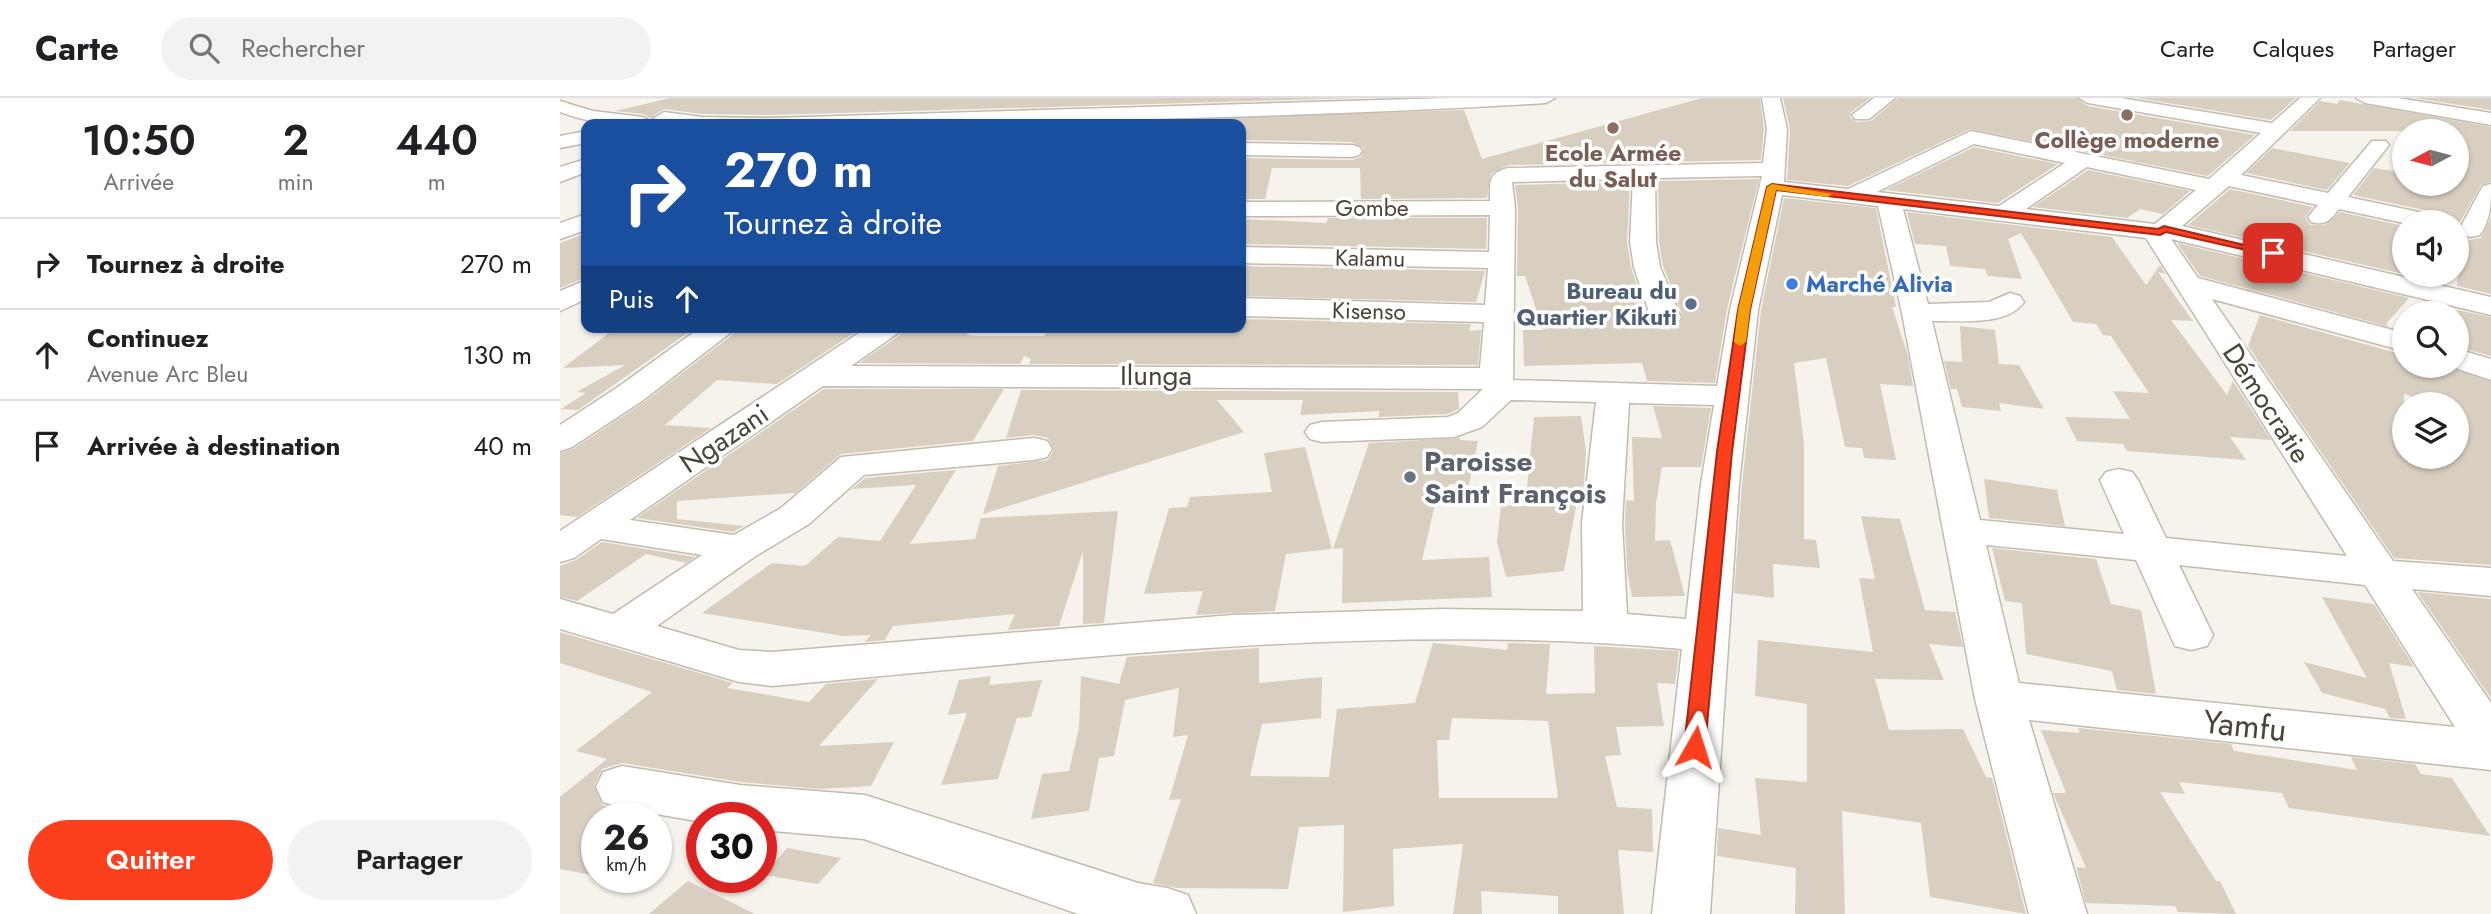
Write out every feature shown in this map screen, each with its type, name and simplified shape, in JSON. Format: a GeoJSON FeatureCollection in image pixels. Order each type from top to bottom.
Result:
{"type":"FeatureCollection","features":[{"type":"Feature","properties":{"kind":"street"},"geometry":{"type":"LineString","coordinates":[[561,107],[610,98]]}},
{"type":"Feature","properties":{"kind":"street"},"geometry":{"type":"LineString","coordinates":[[913,119],[937,98]]}},
{"type":"Feature","properties":{"kind":"street"},"geometry":{"type":"LineString","coordinates":[[963,119],[1209,105],[1546,98]]}},
{"type":"Feature","properties":{"kind":"street"},"geometry":{"type":"LineString","coordinates":[[1681,914],[1720,484],[1744,310],[1773,178],[1777,129],[1771,98]]}},
{"type":"Feature","properties":{"kind":"street"},"geometry":{"type":"LineString","coordinates":[[2088,98],[2276,130]]}},
{"type":"Feature","properties":{"kind":"street"},"geometry":{"type":"LineString","coordinates":[[2157,98],[2194,104]]}},
{"type":"Feature","properties":{"kind":"street"},"geometry":{"type":"LineString","coordinates":[[2162,231],[2219,183],[2311,98]]}},
{"type":"Feature","properties":{"kind":"street"},"geometry":{"type":"LineString","coordinates":[[2376,99],[2491,119]]}},
{"type":"Feature","properties":{"kind":"street"},"geometry":{"type":"LineString","coordinates":[[1859,106],[1884,100]]}},
{"type":"Feature","properties":{"kind":"street"},"geometry":{"type":"LineString","coordinates":[[779,119],[813,103]]}},
{"type":"Feature","properties":{"kind":"street"},"geometry":{"type":"LineString","coordinates":[[660,119],[717,104]]}},
{"type":"Feature","properties":{"kind":"street"},"geometry":{"type":"LineString","coordinates":[[1192,119],[1209,105]]}},
{"type":"Feature","properties":{"kind":"street"},"geometry":{"type":"LineString","coordinates":[[561,107],[609,119]]}},
{"type":"Feature","properties":{"kind":"street"},"geometry":{"type":"LineString","coordinates":[[664,118],[670,119]]}},
{"type":"Feature","properties":{"kind":"street"},"geometry":{"type":"LineString","coordinates":[[1869,199],[1967,137],[2392,214]]}},
{"type":"Feature","properties":{"kind":"street"},"geometry":{"type":"LineString","coordinates":[[560,142],[581,138]]}},
{"type":"Feature","properties":{"kind":"street"},"geometry":{"type":"LineString","coordinates":[[2314,224],[2335,202],[2379,145]]}},
{"type":"Feature","properties":{"kind":"street"},"geometry":{"type":"LineString","coordinates":[[1246,149],[1352,151]]}},
{"type":"Feature","properties":{"kind":"street"},"geometry":{"type":"LineString","coordinates":[[2005,213],[2083,160]]}},
{"type":"Feature","properties":{"kind":"street"},"geometry":{"type":"LineString","coordinates":[[560,175],[581,167]]}},
{"type":"Feature","properties":{"kind":"street"},"geometry":{"type":"LineString","coordinates":[[1644,172],[1643,242],[1647,267],[1666,318]]}},
{"type":"Feature","properties":{"kind":"street"},"geometry":{"type":"LineString","coordinates":[[1322,432],[1454,427],[1470,420],[1499,383],[1497,314],[1503,208],[1501,178],[1504,176],[1644,172],[1773,178],[1869,199],[2162,231],[2491,306]]}},
{"type":"Feature","properties":{"kind":"street"},"geometry":{"type":"LineString","coordinates":[[2473,230],[2491,191]]}},
{"type":"Feature","properties":{"kind":"street"},"geometry":{"type":"LineString","coordinates":[[1869,199],[1916,313],[1999,699],[2059,914]]}},
{"type":"Feature","properties":{"kind":"street","name":"Gombe"},"geometry":{"type":"LineString","coordinates":[[1246,209],[1503,208]]}},
{"type":"Feature","properties":{"kind":"street"},"geometry":{"type":"LineString","coordinates":[[560,232],[581,223]]}},
{"type":"Feature","properties":{"kind":"street","name":"Démocratie"},"geometry":{"type":"LineString","coordinates":[[2162,231],[2158,239],[2491,742]]}},
{"type":"Feature","properties":{"kind":"street","name":"Kalamu"},"geometry":{"type":"LineString","coordinates":[[1246,256],[1500,260]]}},
{"type":"Feature","properties":{"kind":"street"},"geometry":{"type":"LineString","coordinates":[[2188,284],[2392,339]]}},
{"type":"Feature","properties":{"kind":"street"},"geometry":{"type":"LineString","coordinates":[[560,302],[581,291]]}},
{"type":"Feature","properties":{"kind":"street"},"geometry":{"type":"LineString","coordinates":[[1916,313],[1994,310],[2010,302]]}},
{"type":"Feature","properties":{"kind":"street","name":"Kisenso"},"geometry":{"type":"LineString","coordinates":[[1246,307],[1497,314]]}},
{"type":"Feature","properties":{"kind":"street"},"geometry":{"type":"LineString","coordinates":[[560,440],[630,394],[712,333]]}},
{"type":"Feature","properties":{"kind":"street","name":"Ngazani"},"geometry":{"type":"LineString","coordinates":[[575,538],[879,333]]}},
{"type":"Feature","properties":{"kind":"street"},"geometry":{"type":"LineString","coordinates":[[2469,362],[2491,370]]}},
{"type":"Feature","properties":{"kind":"street","name":"Ilunga"},"geometry":{"type":"LineString","coordinates":[[817,376],[1499,383],[1613,393],[1733,396]]}},
{"type":"Feature","properties":{"kind":"street"},"geometry":{"type":"LineString","coordinates":[[1605,627],[1602,523],[1613,393]]}},
{"type":"Feature","properties":{"kind":"street"},"geometry":{"type":"LineString","coordinates":[[619,631],[740,548],[795,516],[854,465],[1034,449]]}},
{"type":"Feature","properties":{"kind":"street"},"geometry":{"type":"LineString","coordinates":[[2119,480],[2191,635]]}},
{"type":"Feature","properties":{"kind":"street"},"geometry":{"type":"LineString","coordinates":[[1962,530],[2491,582]]}},
{"type":"Feature","properties":{"kind":"street"},"geometry":{"type":"LineString","coordinates":[[575,538],[740,548]]}},
{"type":"Feature","properties":{"kind":"street"},"geometry":{"type":"LineString","coordinates":[[560,614],[739,666],[772,669],[1233,630],[1443,624],[1605,627],[1706,636]]}},
{"type":"Feature","properties":{"kind":"street","name":"Yamfu"},"geometry":{"type":"LineString","coordinates":[[1999,699],[2491,750]]}},
{"type":"Feature","properties":{"kind":"street"},"geometry":{"type":"LineString","coordinates":[[622,787],[740,807],[865,817],[1138,909],[1167,914]]}},
{"type":"Feature","properties":{"kind":"building"},"geometry":{"type":"Polygon","coordinates":[[[670,98],[1359,98],[770,115],[702,114],[664,109],[652,119],[643,114],[615,111],[670,98]]]}},
{"type":"Feature","properties":{"kind":"building"},"geometry":{"type":"Polygon","coordinates":[[[1702,98],[1760,98],[1764,129],[1761,160],[1508,165],[1491,174],[1487,198],[1361,199],[1360,168],[1272,168],[1265,199],[1246,199],[1246,158],[1352,160],[1361,157],[1364,149],[1352,142],[1246,140],[1246,119],[1172,119],[1464,110],[1482,159],[1702,98]]]}},
{"type":"Feature","properties":{"kind":"building"},"geometry":{"type":"Polygon","coordinates":[[[1783,98],[1870,98],[1850,113],[1855,122],[1871,121],[1898,98],[2077,98],[2088,106],[2255,135],[2208,176],[1970,129],[1848,186],[1787,180],[1790,129],[1783,98]]]}},
{"type":"Feature","properties":{"kind":"building"},"geometry":{"type":"Polygon","coordinates":[[[2137,98],[2296,98],[2271,120],[2137,98]]]}},
{"type":"Feature","properties":{"kind":"building"},"geometry":{"type":"Polygon","coordinates":[[[2414,98],[2491,98],[2491,110],[2414,98]]]}},
{"type":"Feature","properties":{"kind":"building"},"geometry":{"type":"Polygon","coordinates":[[[2340,100],[2446,119],[2392,119],[2392,131],[2290,131],[2320,101],[2337,104],[2340,100]]]}},
{"type":"Feature","properties":{"kind":"building"},"geometry":{"type":"Polygon","coordinates":[[[2469,123],[2491,127],[2491,182],[2481,185],[2467,210],[2424,210],[2353,195],[2374,168],[2392,171],[2392,196],[2469,196],[2469,123]]]}},
{"type":"Feature","properties":{"kind":"building"},"geometry":{"type":"Polygon","coordinates":[[[1974,147],[2058,164],[1998,203],[1886,190],[1974,147]]]}},
{"type":"Feature","properties":{"kind":"building"},"geometry":{"type":"Polygon","coordinates":[[[2272,148],[2350,163],[2327,190],[2246,173],[2272,148]]]}},
{"type":"Feature","properties":{"kind":"building"},"geometry":{"type":"Polygon","coordinates":[[[2088,170],[2190,191],[2163,214],[2140,209],[2127,218],[2033,207],[2088,170]]]}},
{"type":"Feature","properties":{"kind":"building"},"geometry":{"type":"Polygon","coordinates":[[[1759,179],[1727,309],[1715,383],[1647,381],[1642,363],[1524,366],[1523,330],[1543,330],[1525,276],[1517,276],[1518,208],[1515,185],[1630,182],[1627,242],[1631,267],[1649,320],[1655,327],[1667,330],[1678,326],[1683,317],[1663,266],[1659,242],[1658,181],[1759,179]]]}},
{"type":"Feature","properties":{"kind":"building"},"geometry":{"type":"Polygon","coordinates":[[[2230,189],[2313,207],[2305,217],[2310,225],[2325,225],[2340,212],[2392,223],[2392,271],[2188,225],[2230,189]]]}},
{"type":"Feature","properties":{"kind":"building"},"geometry":{"type":"Polygon","coordinates":[[[1784,198],[1876,208],[1896,307],[1892,307],[1908,356],[1913,386],[1880,384],[1896,460],[1864,458],[1862,448],[1845,447],[1826,358],[1794,363],[1804,443],[1804,539],[1816,540],[1820,568],[1773,564],[1774,598],[1734,593],[1742,484],[1761,310],[1784,198]]]}},
{"type":"Feature","properties":{"kind":"building"},"geometry":{"type":"Polygon","coordinates":[[[1907,212],[2112,237],[2146,285],[2160,265],[2166,274],[2158,272],[2193,321],[2171,320],[2227,395],[2233,381],[2271,440],[2230,437],[2246,460],[2127,451],[2123,444],[2077,441],[2065,417],[2130,419],[2113,391],[2149,393],[2111,336],[2103,335],[2096,324],[2073,322],[2021,233],[2008,239],[2022,279],[1988,276],[1985,269],[1950,266],[1946,246],[1915,244],[1907,212]]]}},
{"type":"Feature","properties":{"kind":"building"},"geometry":{"type":"Polygon","coordinates":[[[2491,217],[2491,294],[2461,287],[2469,287],[2469,240],[2481,238],[2491,217]]]}},
{"type":"Feature","properties":{"kind":"building"},"geometry":{"type":"Polygon","coordinates":[[[1328,218],[1487,218],[1486,249],[1246,244],[1246,219],[1326,223],[1328,218]]]}},
{"type":"Feature","properties":{"kind":"building"},"geometry":{"type":"Polygon","coordinates":[[[581,235],[581,279],[560,288],[560,243],[581,235]]]}},
{"type":"Feature","properties":{"kind":"building"},"geometry":{"type":"Polygon","coordinates":[[[2177,243],[2409,298],[2406,301],[2392,301],[2392,317],[2386,324],[2390,327],[2200,276],[2177,243]]]}},
{"type":"Feature","properties":{"kind":"building"},"geometry":{"type":"Polygon","coordinates":[[[1246,266],[1485,271],[1476,302],[1246,296],[1246,266]]]}},
{"type":"Feature","properties":{"kind":"building"},"geometry":{"type":"Polygon","coordinates":[[[2469,312],[2491,317],[2491,356],[2469,350],[2469,312]]]}},
{"type":"Feature","properties":{"kind":"building"},"geometry":{"type":"Polygon","coordinates":[[[2260,315],[2392,352],[2392,378],[2469,378],[2469,374],[2491,382],[2491,565],[2394,558],[2248,346],[2260,315]]]}},
{"type":"Feature","properties":{"kind":"building"},"geometry":{"type":"Polygon","coordinates":[[[1246,319],[1471,324],[1469,331],[1481,330],[1478,365],[1029,364],[1031,359],[1024,356],[1020,364],[859,363],[901,333],[1044,336],[1046,333],[1246,333],[1246,319]]]}},
{"type":"Feature","properties":{"kind":"building"},"geometry":{"type":"Polygon","coordinates":[[[1960,326],[1995,330],[1999,364],[2019,365],[2044,409],[1999,403],[2001,411],[1962,407],[1957,389],[1951,389],[1944,361],[1962,362],[1960,326]]]}},
{"type":"Feature","properties":{"kind":"building"},"geometry":{"type":"Polygon","coordinates":[[[609,333],[687,333],[578,410],[561,409],[586,393],[577,392],[625,365],[563,368],[609,333]]]}},
{"type":"Feature","properties":{"kind":"building"},"geometry":{"type":"Polygon","coordinates":[[[854,333],[777,384],[717,380],[665,425],[711,428],[577,517],[560,515],[560,453],[573,449],[643,403],[732,335],[854,333]]]}},
{"type":"Feature","properties":{"kind":"building"},"geometry":{"type":"Polygon","coordinates":[[[824,389],[1004,389],[973,441],[841,454],[795,493],[677,501],[677,519],[744,526],[733,532],[637,518],[824,389]]]}},
{"type":"Feature","properties":{"kind":"building"},"geometry":{"type":"Polygon","coordinates":[[[1021,390],[1458,392],[1459,409],[1447,414],[1378,417],[1380,411],[1300,415],[1303,400],[1217,400],[1244,432],[983,514],[998,466],[1048,460],[1054,450],[1048,438],[1034,435],[1006,438],[1021,390]]]}},
{"type":"Feature","properties":{"kind":"building"},"geometry":{"type":"Polygon","coordinates":[[[1653,406],[1711,408],[1701,467],[1662,467],[1656,503],[1655,541],[1670,540],[1685,596],[1632,597],[1627,570],[1626,500],[1634,501],[1632,437],[1662,438],[1653,406]]]}},
{"type":"Feature","properties":{"kind":"building"},"geometry":{"type":"Polygon","coordinates":[[[1581,416],[1586,452],[1584,483],[1582,496],[1578,496],[1564,571],[1506,577],[1497,542],[1501,505],[1525,506],[1534,417],[1581,416]]]}},
{"type":"Feature","properties":{"kind":"building"},"geometry":{"type":"Polygon","coordinates":[[[1460,438],[1478,441],[1469,485],[1449,484],[1446,500],[1436,500],[1422,560],[1489,557],[1492,597],[1342,603],[1343,548],[1333,549],[1369,443],[1460,438]]]}},
{"type":"Feature","properties":{"kind":"building"},"geometry":{"type":"Polygon","coordinates":[[[1305,447],[1332,549],[1286,554],[1275,611],[1196,615],[1203,591],[1144,594],[1169,508],[1187,507],[1190,497],[1272,492],[1264,453],[1305,447]]]}},
{"type":"Feature","properties":{"kind":"building"},"geometry":{"type":"Polygon","coordinates":[[[956,470],[910,544],[975,539],[981,518],[1118,511],[1104,623],[1083,624],[1083,551],[1059,626],[1008,630],[1015,614],[893,626],[885,640],[864,642],[871,635],[843,636],[702,613],[772,563],[805,566],[838,537],[880,541],[916,485],[852,489],[865,478],[956,470]]]}},
{"type":"Feature","properties":{"kind":"building"},"geometry":{"type":"Polygon","coordinates":[[[1984,479],[2057,490],[2065,526],[1989,518],[1984,479]]]}},
{"type":"Feature","properties":{"kind":"building"},"geometry":{"type":"Polygon","coordinates":[[[1861,516],[1900,519],[1925,610],[1955,612],[1963,647],[1929,644],[1944,680],[1875,679],[1889,730],[1963,729],[1986,777],[1992,778],[2026,914],[1930,897],[1921,823],[1842,811],[1845,914],[1795,914],[1796,868],[1717,856],[1718,828],[1761,835],[1755,778],[1807,782],[1807,704],[1755,696],[1758,640],[1873,652],[1859,578],[1875,579],[1861,516]]]}},
{"type":"Feature","properties":{"kind":"building"},"geometry":{"type":"Polygon","coordinates":[[[602,542],[695,557],[686,563],[646,554],[577,601],[560,597],[560,566],[576,560],[602,542]]]}},
{"type":"Feature","properties":{"kind":"building"},"geometry":{"type":"Polygon","coordinates":[[[1992,548],[2096,559],[2111,604],[2141,610],[2156,694],[2117,690],[2112,671],[2026,654],[2022,603],[2005,601],[1992,548]]]}},
{"type":"Feature","properties":{"kind":"building"},"geometry":{"type":"Polygon","coordinates":[[[2418,592],[2491,599],[2491,698],[2420,596],[2418,592]]]}},
{"type":"Feature","properties":{"kind":"building"},"geometry":{"type":"Polygon","coordinates":[[[2322,597],[2374,604],[2414,667],[2389,663],[2406,719],[2390,718],[2385,709],[2322,693],[2304,662],[2367,678],[2322,597]]]}},
{"type":"Feature","properties":{"kind":"building"},"geometry":{"type":"Polygon","coordinates":[[[560,632],[733,683],[727,688],[809,702],[826,684],[878,679],[819,746],[894,742],[871,786],[821,789],[740,782],[622,763],[602,769],[594,786],[601,802],[581,802],[581,873],[560,869],[560,797],[607,759],[576,751],[652,692],[560,663],[560,632]]]}},
{"type":"Feature","properties":{"kind":"building"},"geometry":{"type":"Polygon","coordinates":[[[1433,643],[1507,650],[1508,643],[1550,644],[1546,694],[1595,693],[1594,646],[1679,651],[1675,684],[1657,683],[1664,726],[1616,727],[1621,755],[1605,756],[1617,807],[1652,809],[1653,852],[1618,850],[1624,914],[1558,914],[1558,896],[1481,891],[1482,914],[1453,914],[1463,844],[1393,849],[1394,906],[1343,912],[1344,825],[1299,827],[1288,889],[1176,888],[1153,883],[1181,799],[1169,800],[1188,735],[1173,737],[1179,688],[1125,700],[1114,756],[1099,758],[1089,811],[1031,819],[1042,774],[1069,771],[1079,728],[1081,676],[1119,684],[1127,657],[1259,648],[1259,683],[1322,677],[1321,718],[1262,724],[1250,776],[1329,777],[1337,709],[1415,703],[1433,643]],[[1452,718],[1449,740],[1437,740],[1439,798],[1558,798],[1548,721],[1452,718]]]}},
{"type":"Feature","properties":{"kind":"building"},"geometry":{"type":"Polygon","coordinates":[[[991,676],[989,685],[1042,680],[1031,717],[1017,718],[998,779],[941,785],[967,713],[948,715],[959,680],[991,676]]]}},
{"type":"Feature","properties":{"kind":"building"},"geometry":{"type":"Polygon","coordinates":[[[2078,728],[2231,744],[2234,751],[2357,770],[2351,757],[2415,764],[2421,774],[2452,778],[2490,836],[2289,808],[2282,793],[2179,782],[2185,794],[2160,792],[2216,881],[2220,881],[2236,914],[2178,912],[2175,906],[2086,903],[2076,867],[2086,868],[2053,793],[2066,793],[2041,730],[2080,733],[2078,728]]]}},
{"type":"Feature","properties":{"kind":"building"},"geometry":{"type":"Polygon","coordinates":[[[787,848],[841,858],[818,884],[777,877],[777,860],[787,848]]]}},
{"type":"Feature","properties":{"kind":"building"},"geometry":{"type":"Polygon","coordinates":[[[686,883],[686,893],[712,893],[755,914],[649,914],[686,883]]]}},
{"type":"Feature","properties":{"kind":"slow traffic"},"geometry":{"type":"LineString","coordinates":[[1740,342],[1744,310],[1772,187],[1828,194]]}},
{"type":"Feature","properties":{"kind":"place","name":"Collège moderne"},"geometry":{"type":"Point","coordinates":[2127,115]}},
{"type":"Feature","properties":{"kind":"place","name":"Ecole Armée du Salut"},"geometry":{"type":"Point","coordinates":[1613,128]}},
{"type":"Feature","properties":{"kind":"place","name":"Marché Alivia"},"geometry":{"type":"Point","coordinates":[1792,284]}},
{"type":"Feature","properties":{"kind":"place","name":"Bureau du Quartier Kikuti"},"geometry":{"type":"Point","coordinates":[1691,304]}},
{"type":"Feature","properties":{"kind":"place","name":"Paroisse Saint François"},"geometry":{"type":"Point","coordinates":[1410,477]}},
{"type":"Feature","properties":{"kind":"route"},"geometry":{"type":"LineString","coordinates":[[1695,747],[1724,452],[1744,310],[1772,187],[2160,232],[2164,229],[2273,253]]}}]}
